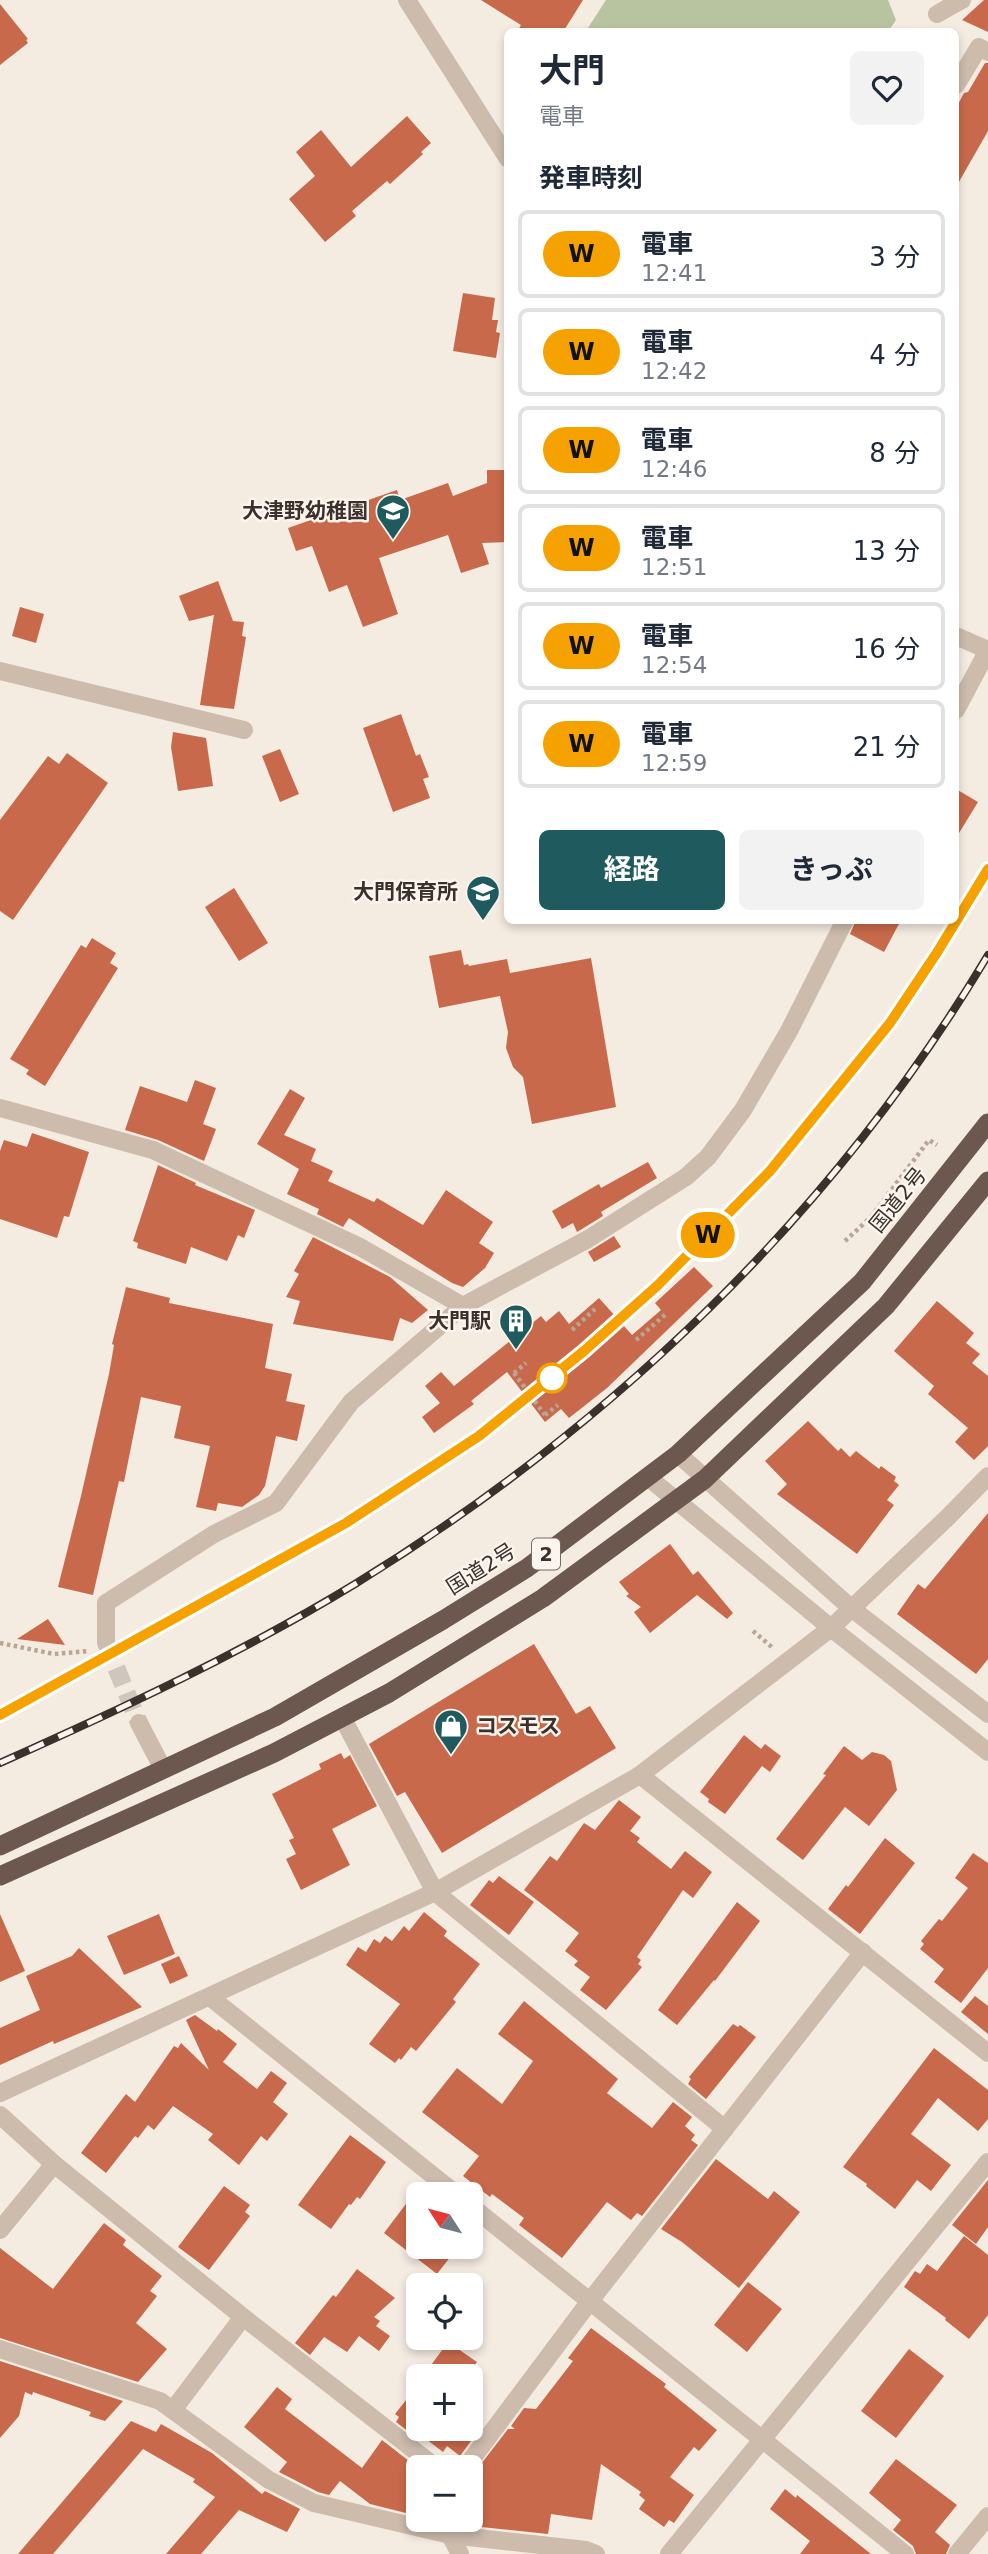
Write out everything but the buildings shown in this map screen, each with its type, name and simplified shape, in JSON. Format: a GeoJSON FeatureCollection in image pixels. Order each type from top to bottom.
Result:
{"type":"FeatureCollection","features":[{"type":"Feature","properties":{"kind":"highway","name":"国道2号"},"geometry":{"type":"LineString","coordinates":[[0,1846],[101,1801],[275,1717],[527,1568],[678,1454],[862,1282],[988,1123]]}},
{"type":"Feature","properties":{"kind":"highway","name":"2"},"geometry":{"type":"LineString","coordinates":[[0,1876],[274,1753],[389,1693],[543,1598],[705,1479],[886,1306],[988,1181]]}},
{"type":"Feature","properties":{"kind":"street"},"geometry":{"type":"LineString","coordinates":[[407,0],[504,153]]}},
{"type":"Feature","properties":{"kind":"street"},"geometry":{"type":"LineString","coordinates":[[937,14],[962,0]]}},
{"type":"Feature","properties":{"kind":"street"},"geometry":{"type":"LineString","coordinates":[[959,81],[979,47],[988,52]]}},
{"type":"Feature","properties":{"kind":"street"},"geometry":{"type":"LineString","coordinates":[[959,637],[988,650],[959,704]]}},
{"type":"Feature","properties":{"kind":"street"},"geometry":{"type":"LineString","coordinates":[[0,671],[244,730]]}},
{"type":"Feature","properties":{"kind":"street"},"geometry":{"type":"LineString","coordinates":[[106,1643],[106,1602],[214,1534],[276,1503],[351,1402],[463,1306],[588,1239],[686,1177],[708,1157],[744,1110],[843,924]]}},
{"type":"Feature","properties":{"kind":"street"},"geometry":{"type":"LineString","coordinates":[[0,1108],[153,1150],[360,1247],[463,1306]]}},
{"type":"Feature","properties":{"kind":"street"},"geometry":{"type":"LineString","coordinates":[[678,1454],[851,1608],[988,1714]]}},
{"type":"Feature","properties":{"kind":"street"},"geometry":{"type":"LineString","coordinates":[[0,2094],[435,1892],[640,1775],[831,1628],[988,1476]]}},
{"type":"Feature","properties":{"kind":"street"},"geometry":{"type":"LineString","coordinates":[[649,1478],[831,1628],[988,1752]]}},
{"type":"Feature","properties":{"kind":"street"},"geometry":{"type":"LineString","coordinates":[[342,1717],[435,1892],[725,2129]]}},
{"type":"Feature","properties":{"kind":"street"},"geometry":{"type":"LineString","coordinates":[[139,1723],[163,1769]]}},
{"type":"Feature","properties":{"kind":"street"},"geometry":{"type":"LineString","coordinates":[[640,1775],[988,2053]]}},
{"type":"Feature","properties":{"kind":"street"},"geometry":{"type":"LineString","coordinates":[[475,2455],[590,2301],[863,1952]]}},
{"type":"Feature","properties":{"kind":"street"},"geometry":{"type":"LineString","coordinates":[[210,1997],[441,2182]]}},
{"type":"Feature","properties":{"kind":"street"},"geometry":{"type":"LineString","coordinates":[[0,2115],[54,2164],[243,2317],[420,2455]]}},
{"type":"Feature","properties":{"kind":"street"},"geometry":{"type":"LineString","coordinates":[[669,2554],[988,2162]]}},
{"type":"Feature","properties":{"kind":"street"},"geometry":{"type":"LineString","coordinates":[[0,2230],[54,2164]]}},
{"type":"Feature","properties":{"kind":"street"},"geometry":{"type":"LineString","coordinates":[[483,2216],[905,2554]]}},
{"type":"Feature","properties":{"kind":"street"},"geometry":{"type":"LineString","coordinates":[[173,2410],[243,2317]]}},
{"type":"Feature","properties":{"kind":"street"},"geometry":{"type":"LineString","coordinates":[[0,2349],[160,2401],[269,2480],[304,2499],[406,2519]]}},
{"type":"Feature","properties":{"kind":"street"},"geometry":{"type":"LineString","coordinates":[[957,2554],[988,2516]]}},
{"type":"Feature","properties":{"kind":"street"},"geometry":{"type":"LineString","coordinates":[[453,2532],[460,2554]]}},
{"type":"Feature","properties":{"kind":"street"},"geometry":{"type":"LineString","coordinates":[[480,2532],[596,2554]]}},
{"type":"Feature","properties":{"kind":"path"},"geometry":{"type":"LineString","coordinates":[[845,1241],[871,1217],[929,1139],[937,1145]]}},
{"type":"Feature","properties":{"kind":"path"},"geometry":{"type":"LineString","coordinates":[[572,1329],[595,1309]]}},
{"type":"Feature","properties":{"kind":"path"},"geometry":{"type":"LineString","coordinates":[[636,1340],[666,1314]]}},
{"type":"Feature","properties":{"kind":"path"},"geometry":{"type":"LineString","coordinates":[[527,1363],[514,1373],[545,1415],[558,1405]]}},
{"type":"Feature","properties":{"kind":"path"},"geometry":{"type":"LineString","coordinates":[[752,1631],[787,1660]]}},
{"type":"Feature","properties":{"kind":"path"},"geometry":{"type":"LineString","coordinates":[[0,1643],[54,1654],[88,1651],[106,1643]]}},
{"type":"Feature","properties":{"kind":"green space"},"geometry":{"type":"Polygon","coordinates":[[[606,0],[888,0],[896,20],[891,28],[588,28],[606,0]]]}},
{"type":"Feature","properties":{"kind":"tunnel"},"geometry":{"type":"LineString","coordinates":[[106,1643],[139,1723]]}},
{"type":"Feature","properties":{"kind":"railway"},"geometry":{"type":"LineString","coordinates":[[959,916],[988,869]]}},
{"type":"Feature","properties":{"kind":"railway"},"geometry":{"type":"LineString","coordinates":[[0,1715],[242,1583],[361,1513],[476,1438],[565,1368],[690,1254],[762,1180],[862,1061],[954,924]]}},
{"type":"Feature","properties":{"kind":"railway"},"geometry":{"type":"LineString","coordinates":[[0,1763],[180,1679],[312,1609],[450,1522],[541,1456],[627,1384],[710,1308],[787,1227],[860,1141],[927,1050],[988,955]]}},
{"type":"Feature","properties":{"kind":"train","name":"W"},"geometry":{"type":"LineString","coordinates":[[959,917],[988,869]]}},
{"type":"Feature","properties":{"kind":"train","name":"W"},"geometry":{"type":"LineString","coordinates":[[0,1715],[346,1523],[479,1436],[584,1351],[658,1285],[770,1171],[890,1023],[954,924]]}},
{"type":"Feature","properties":{"kind":"place","name":"大津野幼稚園"},"geometry":{"type":"Point","coordinates":[393,541]}},
{"type":"Feature","properties":{"kind":"place","name":"大門保育所"},"geometry":{"type":"Point","coordinates":[483,922]}},
{"type":"Feature","properties":{"kind":"place","name":"大門駅"},"geometry":{"type":"Point","coordinates":[516,1351]}},
{"type":"Feature","properties":{"kind":"place","name":"コスモス"},"geometry":{"type":"Point","coordinates":[451,1756]}}]}
